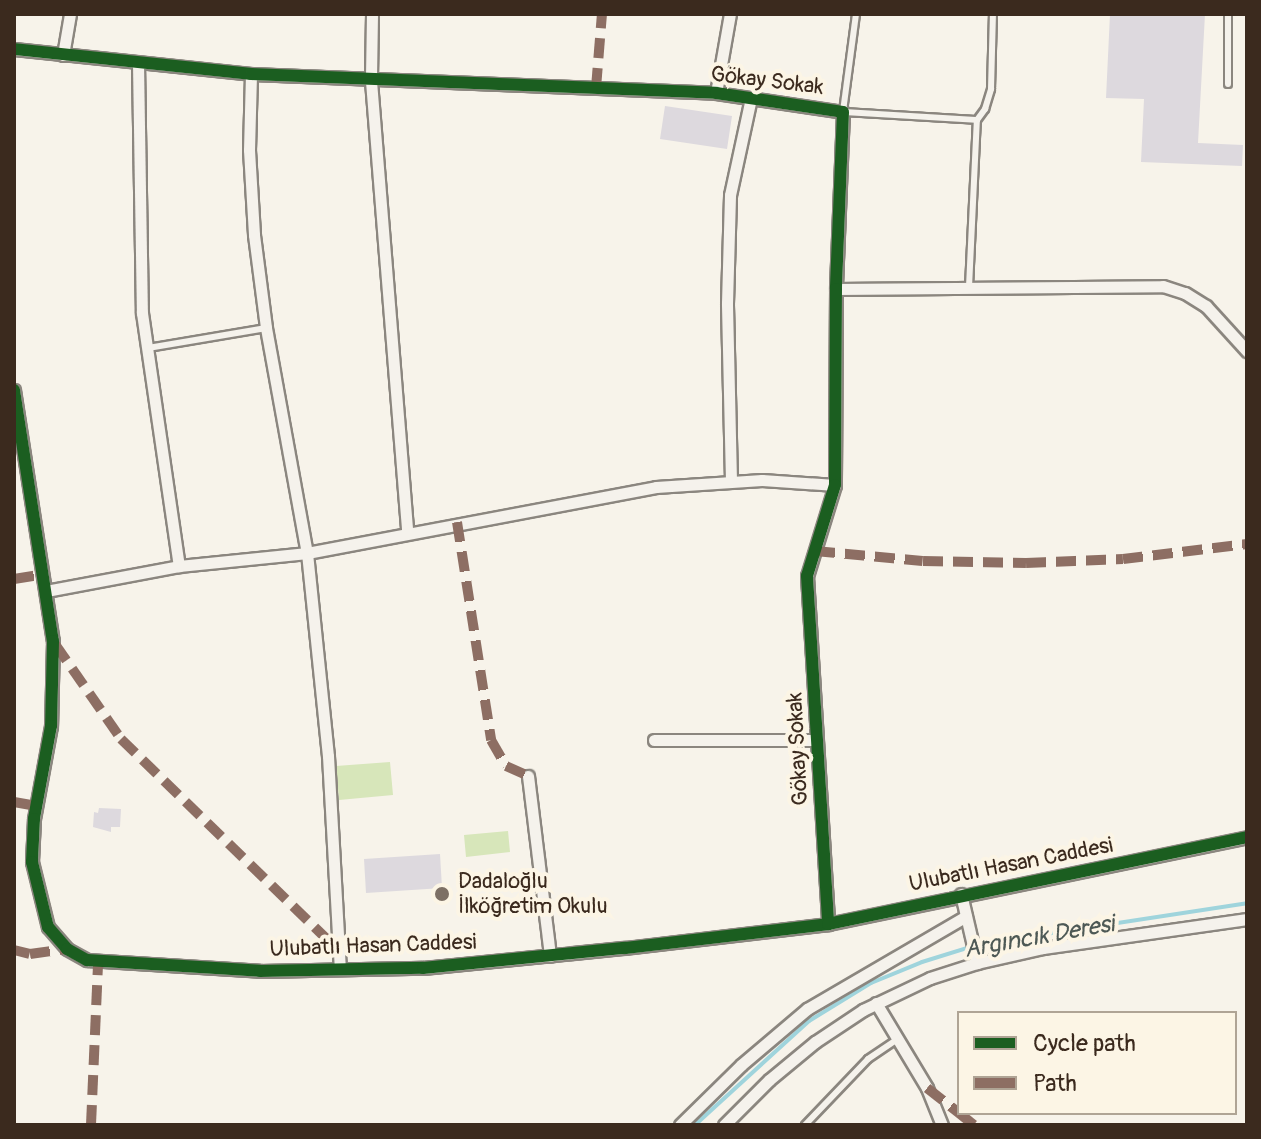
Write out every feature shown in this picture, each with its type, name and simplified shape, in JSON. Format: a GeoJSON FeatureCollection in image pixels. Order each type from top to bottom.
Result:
{"type":"FeatureCollection","features":[{"type":"Feature","properties":{"kind":"street"},"geometry":{"type":"LineString","coordinates":[[63,55],[70,14]]}},
{"type":"Feature","properties":{"kind":"street"},"geometry":{"type":"LineString","coordinates":[[372,14],[371,81],[407,532]]}},
{"type":"Feature","properties":{"kind":"street"},"geometry":{"type":"LineString","coordinates":[[716,93],[730,14]]}},
{"type":"Feature","properties":{"kind":"street","name":"Gökay Sokak"},"geometry":{"type":"LineString","coordinates":[[14,49],[251,74],[716,93],[843,112],[836,289],[835,485],[807,576],[828,924]]}},
{"type":"Feature","properties":{"kind":"street"},"geometry":{"type":"LineString","coordinates":[[138,63],[142,313],[179,566]]}},
{"type":"Feature","properties":{"kind":"street"},"geometry":{"type":"LineString","coordinates":[[251,74],[250,188],[266,328],[307,553],[328,756],[340,969]]}},
{"type":"Feature","properties":{"kind":"street"},"geometry":{"type":"LineString","coordinates":[[731,481],[727,303],[730,195],[751,98]]}},
{"type":"Feature","properties":{"kind":"street"},"geometry":{"type":"LineString","coordinates":[[836,289],[1163,286],[1185,293],[1206,306],[1247,351]]}},
{"type":"Feature","properties":{"kind":"street","name":"Ulubatlı Hasan Caddesi"},"geometry":{"type":"LineString","coordinates":[[14,390],[53,641],[53,702],[34,819],[32,862],[43,918],[53,935],[76,955],[98,963],[260,971],[423,968],[550,956],[828,924],[1247,837]]}},
{"type":"Feature","properties":{"kind":"street"},"geometry":{"type":"LineString","coordinates":[[46,591],[179,566],[307,553],[644,489],[731,481],[835,485]]}},
{"type":"Feature","properties":{"kind":"street"},"geometry":{"type":"LineString","coordinates":[[654,740],[817,740]]}},
{"type":"Feature","properties":{"kind":"street"},"geometry":{"type":"LineString","coordinates":[[528,776],[550,956]]}},
{"type":"Feature","properties":{"kind":"street"},"geometry":{"type":"LineString","coordinates":[[961,894],[977,963]]}},
{"type":"Feature","properties":{"kind":"street"},"geometry":{"type":"LineString","coordinates":[[680,1125],[741,1065],[807,1009],[966,916]]}},
{"type":"Feature","properties":{"kind":"street"},"geometry":{"type":"LineString","coordinates":[[724,1125],[789,1063],[876,1003],[907,987],[977,963],[1043,948],[1247,919]]}},
{"type":"Feature","properties":{"kind":"street"},"geometry":{"type":"LineString","coordinates":[[876,1003],[927,1088],[942,1125]]}},
{"type":"Feature","properties":{"kind":"lane"},"geometry":{"type":"LineString","coordinates":[[856,14],[843,112],[977,120]]}},
{"type":"Feature","properties":{"kind":"lane"},"geometry":{"type":"LineString","coordinates":[[969,287],[977,120],[985,109],[991,89],[993,14]]}},
{"type":"Feature","properties":{"kind":"lane"},"geometry":{"type":"LineString","coordinates":[[1228,14],[1228,84]]}},
{"type":"Feature","properties":{"kind":"lane"},"geometry":{"type":"LineString","coordinates":[[147,349],[266,328]]}},
{"type":"Feature","properties":{"kind":"lane"},"geometry":{"type":"LineString","coordinates":[[805,1125],[868,1059],[898,1039]]}},
{"type":"Feature","properties":{"kind":"green space"},"geometry":{"type":"Polygon","coordinates":[[[390,762],[393,795],[339,800],[336,766],[390,762]]]}},
{"type":"Feature","properties":{"kind":"green space"},"geometry":{"type":"Polygon","coordinates":[[[508,831],[510,852],[466,857],[464,835],[508,831]]]}},
{"type":"Feature","properties":{"kind":"building"},"geometry":{"type":"Polygon","coordinates":[[[1110,14],[1205,14],[1198,143],[1243,145],[1242,166],[1141,162],[1144,99],[1106,98],[1110,14]]]}},
{"type":"Feature","properties":{"kind":"building"},"geometry":{"type":"Polygon","coordinates":[[[665,106],[732,116],[727,149],[660,139],[665,106]]]}},
{"type":"Feature","properties":{"kind":"building"},"geometry":{"type":"Polygon","coordinates":[[[99,808],[121,809],[120,827],[111,827],[111,832],[93,827],[94,812],[98,813],[99,808]]]}},
{"type":"Feature","properties":{"kind":"building"},"geometry":{"type":"Polygon","coordinates":[[[440,854],[442,888],[366,893],[364,859],[440,854]]]}},
{"type":"Feature","properties":{"kind":"waterway","name":"Argıncık Deresi"},"geometry":{"type":"LineString","coordinates":[[695,1125],[809,1021],[871,983],[922,962],[980,944],[1247,903]]}},
{"type":"Feature","properties":{"kind":"marked path"},"geometry":{"type":"LineString","coordinates":[[596,88],[602,14]]}},
{"type":"Feature","properties":{"kind":"marked path"},"geometry":{"type":"LineString","coordinates":[[457,522],[491,740],[506,766],[528,776]]}},
{"type":"Feature","properties":{"kind":"marked path"},"geometry":{"type":"LineString","coordinates":[[815,551],[923,561],[1026,563],[1123,559],[1247,544]]}},
{"type":"Feature","properties":{"kind":"marked path"},"geometry":{"type":"LineString","coordinates":[[14,579],[44,574]]}},
{"type":"Feature","properties":{"kind":"marked path"},"geometry":{"type":"LineString","coordinates":[[55,644],[121,739],[339,951]]}},
{"type":"Feature","properties":{"kind":"marked path"},"geometry":{"type":"LineString","coordinates":[[14,802],[37,806]]}},
{"type":"Feature","properties":{"kind":"marked path"},"geometry":{"type":"LineString","coordinates":[[14,950],[30,954],[67,949]]}},
{"type":"Feature","properties":{"kind":"marked path"},"geometry":{"type":"LineString","coordinates":[[91,1125],[98,963]]}},
{"type":"Feature","properties":{"kind":"marked path"},"geometry":{"type":"LineString","coordinates":[[927,1088],[957,1111]]}},
{"type":"Feature","properties":{"kind":"marked path"},"geometry":{"type":"LineString","coordinates":[[962,1115],[974,1125]]}},
{"type":"Feature","properties":{"kind":"cycle path"},"geometry":{"type":"LineString","coordinates":[[14,49],[251,74],[716,93],[843,112],[836,289],[835,485],[807,576],[828,924]]}},
{"type":"Feature","properties":{"kind":"cycle path"},"geometry":{"type":"LineString","coordinates":[[14,390],[53,641],[51,726],[34,819],[32,862],[48,927],[67,949],[87,960],[260,971],[423,968],[625,948],[828,924],[1247,837]]}},
{"type":"Feature","properties":{"kind":"place","name":"Dadaloğlu İlköğretim Okulu"},"geometry":{"type":"Point","coordinates":[442,894]}}]}
